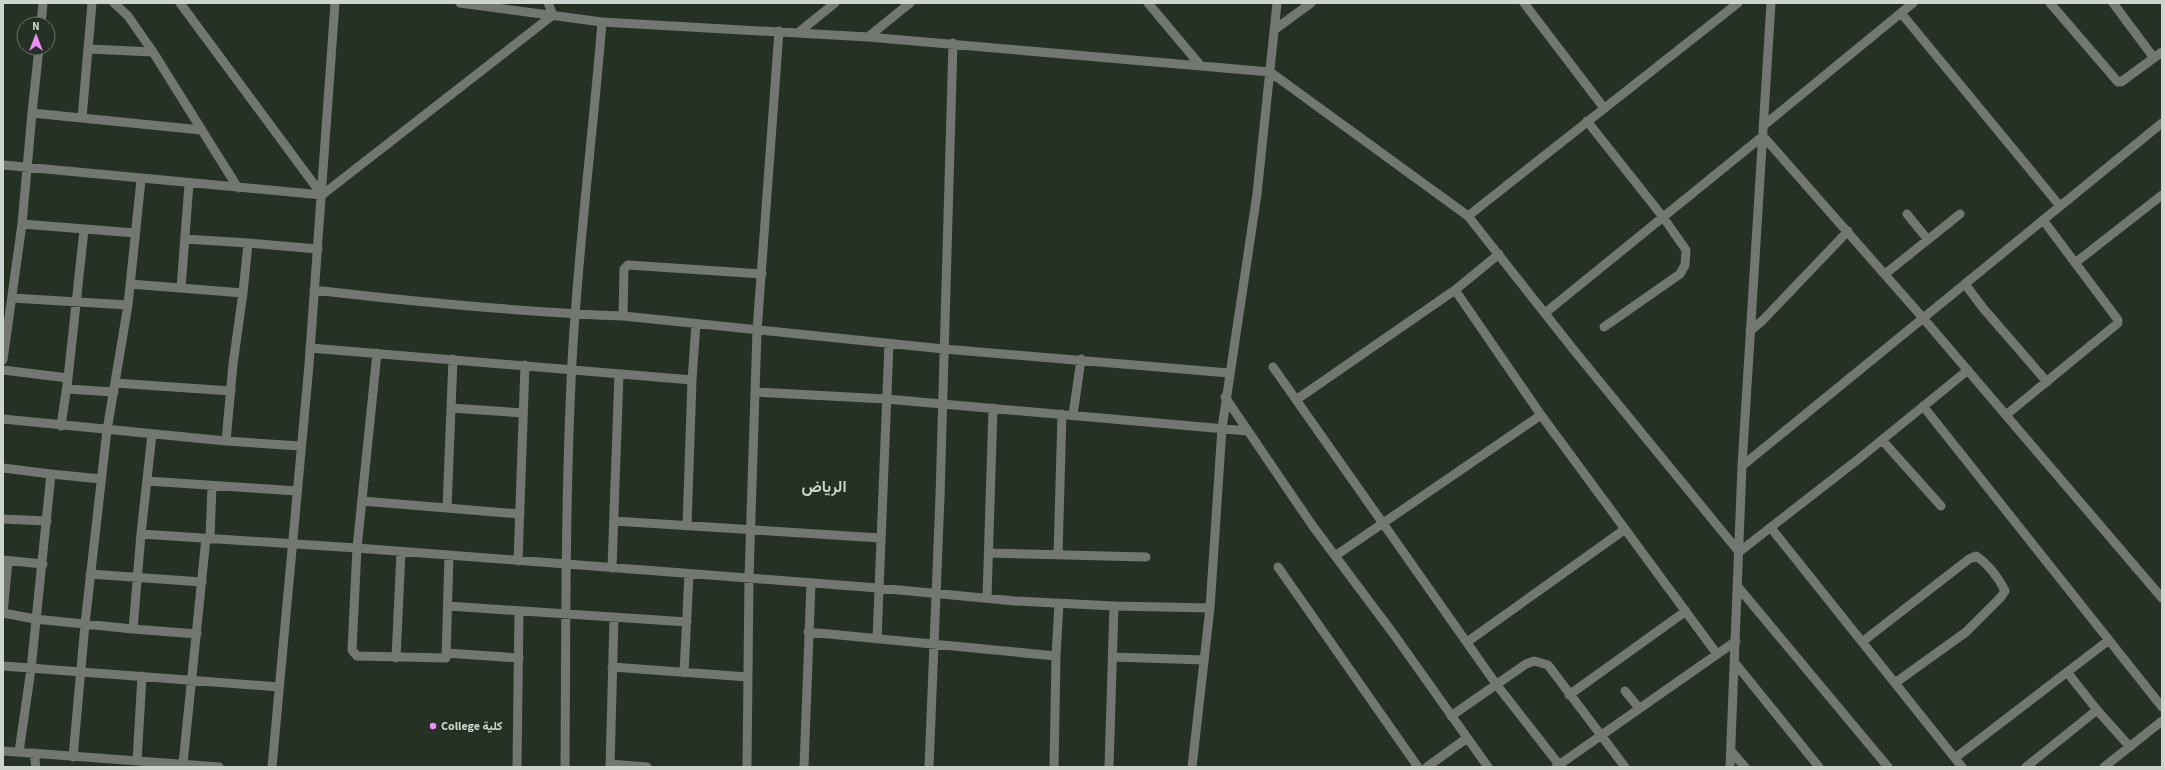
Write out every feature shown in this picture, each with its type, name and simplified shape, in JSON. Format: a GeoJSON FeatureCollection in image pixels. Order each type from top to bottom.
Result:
{"type":"FeatureCollection","features":[{"type":"Feature","properties":{"kind":"street"},"geometry":{"type":"LineString","coordinates":[[42,16],[43,3]]}},
{"type":"Feature","properties":{"kind":"street"},"geometry":{"type":"LineString","coordinates":[[82,118],[92,3]]}},
{"type":"Feature","properties":{"kind":"street"},"geometry":{"type":"LineString","coordinates":[[114,3],[128,16],[153,52],[238,188]]}},
{"type":"Feature","properties":{"kind":"street"},"geometry":{"type":"LineString","coordinates":[[180,3],[322,195]]}},
{"type":"Feature","properties":{"kind":"street"},"geometry":{"type":"LineString","coordinates":[[272,767],[310,348],[335,3]]}},
{"type":"Feature","properties":{"kind":"street"},"geometry":{"type":"LineString","coordinates":[[460,3],[602,22],[799,32],[953,43],[1270,72],[1468,216],[1739,552]]}},
{"type":"Feature","properties":{"kind":"street"},"geometry":{"type":"LineString","coordinates":[[507,9],[514,3]]}},
{"type":"Feature","properties":{"kind":"street"},"geometry":{"type":"LineString","coordinates":[[548,3],[553,15]]}},
{"type":"Feature","properties":{"kind":"street"},"geometry":{"type":"LineString","coordinates":[[799,32],[835,3]]}},
{"type":"Feature","properties":{"kind":"street"},"geometry":{"type":"LineString","coordinates":[[868,37],[910,3]]}},
{"type":"Feature","properties":{"kind":"street"},"geometry":{"type":"LineString","coordinates":[[1148,3],[1200,65]]}},
{"type":"Feature","properties":{"kind":"street"},"geometry":{"type":"LineString","coordinates":[[1192,767],[1210,608],[1225,397],[1257,194],[1277,3]]}},
{"type":"Feature","properties":{"kind":"street"},"geometry":{"type":"LineString","coordinates":[[1274,30],[1311,3]]}},
{"type":"Feature","properties":{"kind":"street"},"geometry":{"type":"LineString","coordinates":[[1524,3],[1604,108]]}},
{"type":"Feature","properties":{"kind":"street"},"geometry":{"type":"LineString","coordinates":[[1468,216],[1738,3]]}},
{"type":"Feature","properties":{"kind":"street"},"geometry":{"type":"LineString","coordinates":[[1730,767],[1742,466],[1772,3]]}},
{"type":"Feature","properties":{"kind":"street"},"geometry":{"type":"LineString","coordinates":[[1763,126],[1913,3]]}},
{"type":"Feature","properties":{"kind":"street"},"geometry":{"type":"LineString","coordinates":[[2050,3],[2116,81],[2121,82],[2162,52]]}},
{"type":"Feature","properties":{"kind":"street"},"geometry":{"type":"LineString","coordinates":[[2113,3],[2154,58]]}},
{"type":"Feature","properties":{"kind":"street"},"geometry":{"type":"LineString","coordinates":[[1900,13],[2060,206]]}},
{"type":"Feature","properties":{"kind":"street"},"geometry":{"type":"LineString","coordinates":[[3,165],[141,180],[322,195],[553,15]]}},
{"type":"Feature","properties":{"kind":"street"},"geometry":{"type":"LineString","coordinates":[[565,767],[566,614],[572,369],[575,314],[602,22]]}},
{"type":"Feature","properties":{"kind":"street"},"geometry":{"type":"LineString","coordinates":[[747,767],[750,530],[757,331],[779,31]]}},
{"type":"Feature","properties":{"kind":"street"},"geometry":{"type":"LineString","coordinates":[[929,767],[937,594],[953,43]]}},
{"type":"Feature","properties":{"kind":"street"},"geometry":{"type":"LineString","coordinates":[[88,49],[153,52]]}},
{"type":"Feature","properties":{"kind":"street"},"geometry":{"type":"LineString","coordinates":[[3,360],[22,224],[38,56]]}},
{"type":"Feature","properties":{"kind":"street"},"geometry":{"type":"LineString","coordinates":[[32,114],[201,130]]}},
{"type":"Feature","properties":{"kind":"street"},"geometry":{"type":"LineString","coordinates":[[1587,121],[1663,217],[1686,250],[1685,265],[1680,274],[1604,327]]}},
{"type":"Feature","properties":{"kind":"street"},"geometry":{"type":"LineString","coordinates":[[1742,466],[2162,123]]}},
{"type":"Feature","properties":{"kind":"street"},"geometry":{"type":"LineString","coordinates":[[1545,313],[1763,136]]}},
{"type":"Feature","properties":{"kind":"street"},"geometry":{"type":"LineString","coordinates":[[1763,136],[1848,231],[2162,598]]}},
{"type":"Feature","properties":{"kind":"street"},"geometry":{"type":"LineString","coordinates":[[73,757],[80,672],[101,479],[107,430],[128,305],[134,233],[141,180]]}},
{"type":"Feature","properties":{"kind":"street"},"geometry":{"type":"LineString","coordinates":[[181,288],[189,184]]}},
{"type":"Feature","properties":{"kind":"street"},"geometry":{"type":"LineString","coordinates":[[2075,263],[2162,195]]}},
{"type":"Feature","properties":{"kind":"street"},"geometry":{"type":"LineString","coordinates":[[1907,214],[1928,240]]}},
{"type":"Feature","properties":{"kind":"street"},"geometry":{"type":"LineString","coordinates":[[1885,274],[1960,214]]}},
{"type":"Feature","properties":{"kind":"street"},"geometry":{"type":"LineString","coordinates":[[2006,415],[2118,323],[2118,320],[2043,220]]}},
{"type":"Feature","properties":{"kind":"street"},"geometry":{"type":"LineString","coordinates":[[22,224],[134,233]]}},
{"type":"Feature","properties":{"kind":"street"},"geometry":{"type":"LineString","coordinates":[[61,426],[67,389],[84,230]]}},
{"type":"Feature","properties":{"kind":"street"},"geometry":{"type":"LineString","coordinates":[[1750,331],[1763,320],[1848,231]]}},
{"type":"Feature","properties":{"kind":"street"},"geometry":{"type":"LineString","coordinates":[[185,239],[318,249]]}},
{"type":"Feature","properties":{"kind":"street"},"geometry":{"type":"LineString","coordinates":[[226,441],[230,391],[248,243]]}},
{"type":"Feature","properties":{"kind":"street"},"geometry":{"type":"LineString","coordinates":[[1296,400],[1455,290],[1499,254]]}},
{"type":"Feature","properties":{"kind":"street"},"geometry":{"type":"LineString","coordinates":[[623,316],[624,269],[628,265],[762,274]]}},
{"type":"Feature","properties":{"kind":"street"},"geometry":{"type":"LineString","coordinates":[[130,284],[243,293]]}},
{"type":"Feature","properties":{"kind":"street"},"geometry":{"type":"LineString","coordinates":[[1965,284],[1983,308],[2048,382]]}},
{"type":"Feature","properties":{"kind":"street"},"geometry":{"type":"LineString","coordinates":[[314,290],[404,300],[575,314],[623,316],[889,344],[1080,359],[1229,373]]}},
{"type":"Feature","properties":{"kind":"street"},"geometry":{"type":"LineString","coordinates":[[1455,290],[1624,530],[1717,654]]}},
{"type":"Feature","properties":{"kind":"street"},"geometry":{"type":"LineString","coordinates":[[12,298],[128,305]]}},
{"type":"Feature","properties":{"kind":"street"},"geometry":{"type":"LineString","coordinates":[[687,526],[692,380],[696,324]]}},
{"type":"Feature","properties":{"kind":"street"},"geometry":{"type":"LineString","coordinates":[[877,639],[889,344]]}},
{"type":"Feature","properties":{"kind":"street"},"geometry":{"type":"LineString","coordinates":[[310,348],[692,380]]}},
{"type":"Feature","properties":{"kind":"street"},"geometry":{"type":"LineString","coordinates":[[377,353],[358,548],[352,650],[357,656],[446,658],[449,555]]}},
{"type":"Feature","properties":{"kind":"street"},"geometry":{"type":"LineString","coordinates":[[447,508],[453,359]]}},
{"type":"Feature","properties":{"kind":"street"},"geometry":{"type":"LineString","coordinates":[[1073,415],[1080,359]]}},
{"type":"Feature","properties":{"kind":"street"},"geometry":{"type":"LineString","coordinates":[[518,561],[525,365]]}},
{"type":"Feature","properties":{"kind":"street"},"geometry":{"type":"LineString","coordinates":[[1273,367],[1496,684],[1559,766],[1639,708],[1736,641]]}},
{"type":"Feature","properties":{"kind":"street"},"geometry":{"type":"LineString","coordinates":[[3,370],[68,378]]}},
{"type":"Feature","properties":{"kind":"street"},"geometry":{"type":"LineString","coordinates":[[1739,552],[1882,440],[1968,370]]}},
{"type":"Feature","properties":{"kind":"street"},"geometry":{"type":"LineString","coordinates":[[612,568],[619,374]]}},
{"type":"Feature","properties":{"kind":"street"},"geometry":{"type":"LineString","coordinates":[[67,389],[114,388],[230,391]]}},
{"type":"Feature","properties":{"kind":"street"},"geometry":{"type":"LineString","coordinates":[[755,392],[942,403],[1248,431]]}},
{"type":"Feature","properties":{"kind":"street"},"geometry":{"type":"LineString","coordinates":[[1225,397],[1335,556],[1488,767]]}},
{"type":"Feature","properties":{"kind":"street"},"geometry":{"type":"LineString","coordinates":[[1923,406],[2162,707]]}},
{"type":"Feature","properties":{"kind":"street"},"geometry":{"type":"LineString","coordinates":[[451,408],[523,413]]}},
{"type":"Feature","properties":{"kind":"street"},"geometry":{"type":"LineString","coordinates":[[987,598],[993,408]]}},
{"type":"Feature","properties":{"kind":"street"},"geometry":{"type":"LineString","coordinates":[[1058,555],[1062,414]]}},
{"type":"Feature","properties":{"kind":"street"},"geometry":{"type":"LineString","coordinates":[[1335,556],[1541,414]]}},
{"type":"Feature","properties":{"kind":"street"},"geometry":{"type":"LineString","coordinates":[[3,420],[226,441],[300,446]]}},
{"type":"Feature","properties":{"kind":"street"},"geometry":{"type":"LineString","coordinates":[[133,629],[141,534],[152,434]]}},
{"type":"Feature","properties":{"kind":"street"},"geometry":{"type":"LineString","coordinates":[[1882,440],[1941,506]]}},
{"type":"Feature","properties":{"kind":"street"},"geometry":{"type":"LineString","coordinates":[[3,468],[101,479]]}},
{"type":"Feature","properties":{"kind":"street"},"geometry":{"type":"LineString","coordinates":[[19,752],[31,669],[35,619],[43,564],[51,474]]}},
{"type":"Feature","properties":{"kind":"street"},"geometry":{"type":"LineString","coordinates":[[147,481],[297,491]]}},
{"type":"Feature","properties":{"kind":"street"},"geometry":{"type":"LineString","coordinates":[[183,764],[208,538],[212,486]]}},
{"type":"Feature","properties":{"kind":"street"},"geometry":{"type":"LineString","coordinates":[[362,501],[520,514]]}},
{"type":"Feature","properties":{"kind":"street"},"geometry":{"type":"LineString","coordinates":[[3,519],[47,521]]}},
{"type":"Feature","properties":{"kind":"street"},"geometry":{"type":"LineString","coordinates":[[614,521],[880,538]]}},
{"type":"Feature","properties":{"kind":"street"},"geometry":{"type":"LineString","coordinates":[[1771,528],[1962,767]]}},
{"type":"Feature","properties":{"kind":"street"},"geometry":{"type":"LineString","coordinates":[[1467,642],[1624,530]]}},
{"type":"Feature","properties":{"kind":"street"},"geometry":{"type":"LineString","coordinates":[[141,534],[293,543],[1059,603],[1210,608]]}},
{"type":"Feature","properties":{"kind":"street"},"geometry":{"type":"LineString","coordinates":[[396,658],[402,552]]}},
{"type":"Feature","properties":{"kind":"street"},"geometry":{"type":"LineString","coordinates":[[989,553],[1146,557]]}},
{"type":"Feature","properties":{"kind":"street"},"geometry":{"type":"LineString","coordinates":[[1862,642],[1969,559],[1976,556],[1983,561],[2001,582],[2005,591],[2001,597],[1966,632],[1895,683]]}},
{"type":"Feature","properties":{"kind":"street"},"geometry":{"type":"LineString","coordinates":[[43,564],[5,561],[3,613],[35,619],[197,634]]}},
{"type":"Feature","properties":{"kind":"street"},"geometry":{"type":"LineString","coordinates":[[1278,567],[1418,767]]}},
{"type":"Feature","properties":{"kind":"street"},"geometry":{"type":"LineString","coordinates":[[90,574],[202,582]]}},
{"type":"Feature","properties":{"kind":"street"},"geometry":{"type":"LineString","coordinates":[[684,673],[689,574]]}},
{"type":"Feature","properties":{"kind":"street"},"geometry":{"type":"LineString","coordinates":[[804,767],[811,583]]}},
{"type":"Feature","properties":{"kind":"street"},"geometry":{"type":"LineString","coordinates":[[1738,587],[1888,767]]}},
{"type":"Feature","properties":{"kind":"street"},"geometry":{"type":"LineString","coordinates":[[1054,767],[1056,656],[1059,603]]}},
{"type":"Feature","properties":{"kind":"street"},"geometry":{"type":"LineString","coordinates":[[448,606],[687,622]]}},
{"type":"Feature","properties":{"kind":"street"},"geometry":{"type":"LineString","coordinates":[[1109,767],[1114,606]]}},
{"type":"Feature","properties":{"kind":"street"},"geometry":{"type":"LineString","coordinates":[[517,767],[520,611]]}},
{"type":"Feature","properties":{"kind":"street"},"geometry":{"type":"LineString","coordinates":[[1569,695],[1686,611]]}},
{"type":"Feature","properties":{"kind":"street"},"geometry":{"type":"LineString","coordinates":[[614,618],[610,766],[647,767]]}},
{"type":"Feature","properties":{"kind":"street"},"geometry":{"type":"LineString","coordinates":[[808,632],[1056,656]]}},
{"type":"Feature","properties":{"kind":"street"},"geometry":{"type":"LineString","coordinates":[[1955,758],[2109,640]]}},
{"type":"Feature","properties":{"kind":"street"},"geometry":{"type":"LineString","coordinates":[[446,653],[519,658]]}},
{"type":"Feature","properties":{"kind":"street"},"geometry":{"type":"LineString","coordinates":[[1112,657],[1204,660]]}},
{"type":"Feature","properties":{"kind":"street"},"geometry":{"type":"LineString","coordinates":[[1451,716],[1526,664],[1541,662],[1548,665],[1569,695],[1625,767]]}},
{"type":"Feature","properties":{"kind":"street"},"geometry":{"type":"LineString","coordinates":[[1735,663],[1820,767]]}},
{"type":"Feature","properties":{"kind":"street"},"geometry":{"type":"LineString","coordinates":[[3,666],[279,687]]}},
{"type":"Feature","properties":{"kind":"street"},"geometry":{"type":"LineString","coordinates":[[612,667],[748,677]]}},
{"type":"Feature","properties":{"kind":"street"},"geometry":{"type":"LineString","coordinates":[[2067,672],[2097,710],[2130,747]]}},
{"type":"Feature","properties":{"kind":"street"},"geometry":{"type":"LineString","coordinates":[[137,761],[142,676]]}},
{"type":"Feature","properties":{"kind":"street"},"geometry":{"type":"LineString","coordinates":[[1625,691],[1639,708]]}},
{"type":"Feature","properties":{"kind":"street"},"geometry":{"type":"LineString","coordinates":[[2026,767],[2097,710]]}},
{"type":"Feature","properties":{"kind":"street"},"geometry":{"type":"LineString","coordinates":[[2104,767],[2162,721]]}},
{"type":"Feature","properties":{"kind":"street"},"geometry":{"type":"LineString","coordinates":[[1427,767],[1467,738]]}},
{"type":"Feature","properties":{"kind":"street"},"geometry":{"type":"LineString","coordinates":[[3,751],[137,761],[161,765],[183,764],[219,767]]}},
{"type":"Feature","properties":{"kind":"street"},"geometry":{"type":"LineString","coordinates":[[1731,751],[1745,767]]}},
{"type":"Feature","properties":{"kind":"street"},"geometry":{"type":"LineString","coordinates":[[34,753],[36,767]]}},
{"type":"Feature","properties":{"kind":"place","name":"College كلية"},"geometry":{"type":"Point","coordinates":[433,726]}},
{"type":"Feature","properties":{"kind":"district","name":"الرياض"},"geometry":{"type":"Point","coordinates":[824,486]}}]}
